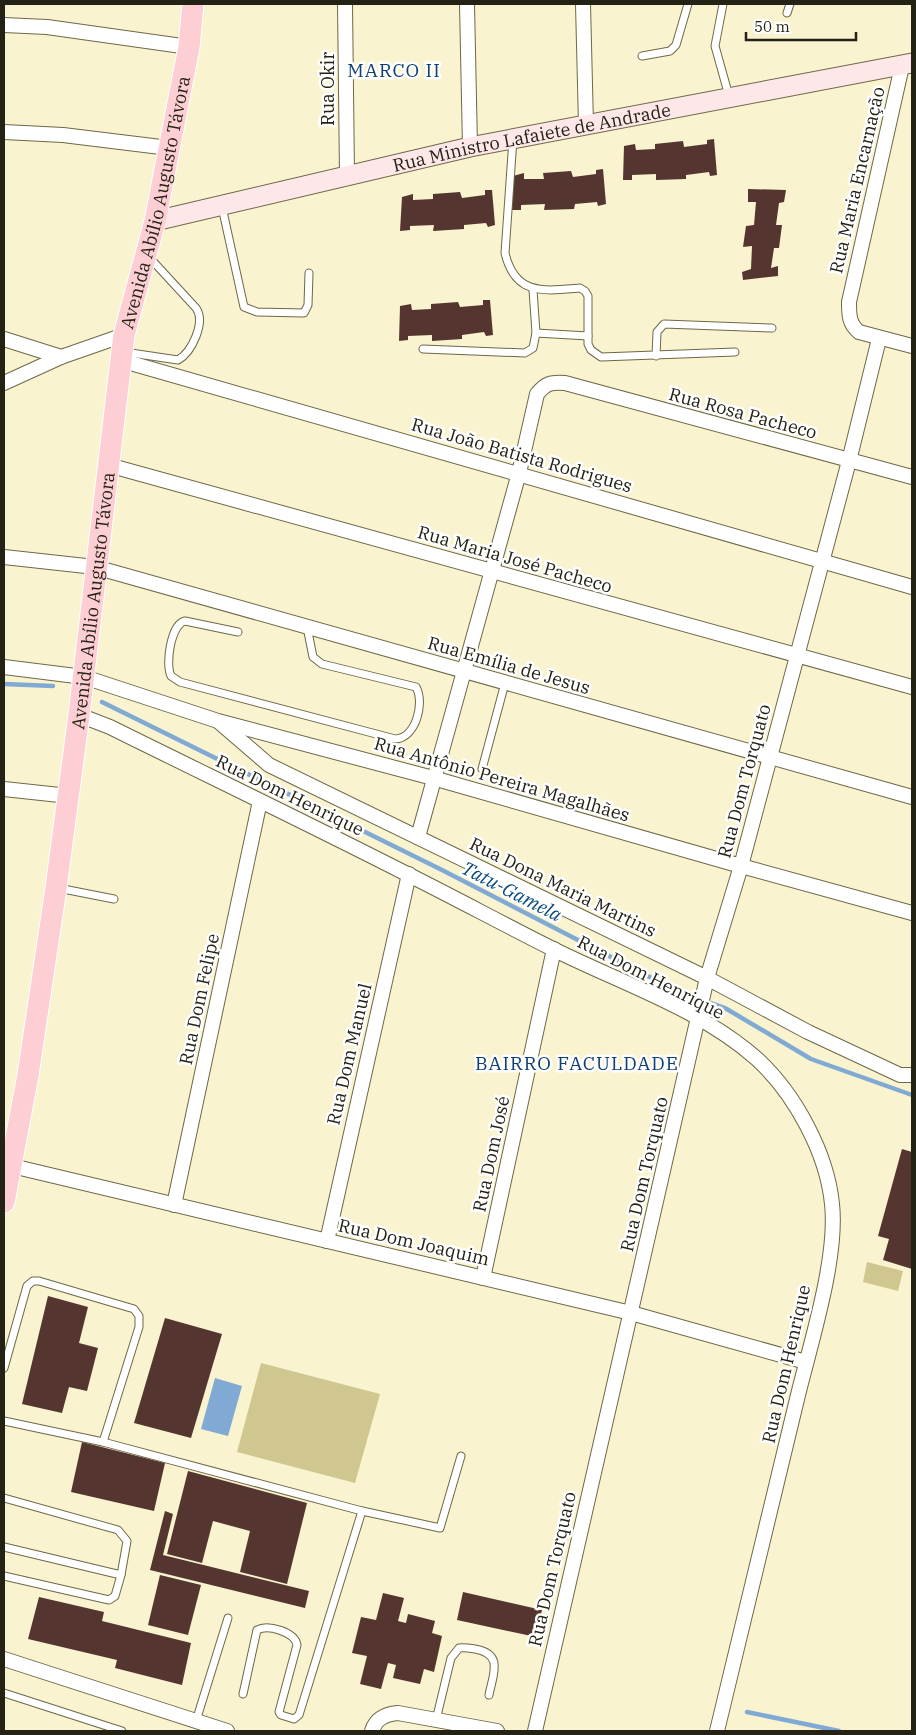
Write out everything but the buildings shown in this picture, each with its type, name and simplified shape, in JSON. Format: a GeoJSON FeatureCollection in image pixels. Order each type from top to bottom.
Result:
{"type":"FeatureCollection","features":[{"type":"Feature","properties":{"kind":"main road","name":"Avenida Abílio Augusto Távora"},"geometry":{"type":"LineString","coordinates":[[4,1202],[10,1153],[56,888],[69,796],[122,349],[155,221],[189,47],[193,4]]}},
{"type":"Feature","properties":{"kind":"street","name":"Rua Okir"},"geometry":{"type":"LineString","coordinates":[[345,4],[347,175]]}},
{"type":"Feature","properties":{"kind":"street"},"geometry":{"type":"LineString","coordinates":[[467,4],[470,147]]}},
{"type":"Feature","properties":{"kind":"street"},"geometry":{"type":"LineString","coordinates":[[584,4],[586,125]]}},
{"type":"Feature","properties":{"kind":"street"},"geometry":{"type":"LineString","coordinates":[[4,25],[47,27],[189,47]]}},
{"type":"Feature","properties":{"kind":"street","name":"Rua Ministro Lafaiete de Andrade"},"geometry":{"type":"LineString","coordinates":[[155,221],[470,147],[907,65]]}},
{"type":"Feature","properties":{"kind":"street","name":"Rua Maria Encarnação"},"geometry":{"type":"LineString","coordinates":[[879,339],[859,332],[852,327],[849,315],[849,302],[907,65]]}},
{"type":"Feature","properties":{"kind":"street"},"geometry":{"type":"LineString","coordinates":[[4,132],[63,135],[169,148]]}},
{"type":"Feature","properties":{"kind":"street"},"geometry":{"type":"LineString","coordinates":[[4,338],[61,357]]}},
{"type":"Feature","properties":{"kind":"street"},"geometry":{"type":"LineString","coordinates":[[879,339],[912,346]]}},
{"type":"Feature","properties":{"kind":"street","name":"Rua Dom Torquato"},"geometry":{"type":"LineString","coordinates":[[535,1731],[701,1015],[706,985],[770,758],[849,461],[879,339]]}},
{"type":"Feature","properties":{"kind":"street"},"geometry":{"type":"LineString","coordinates":[[4,383],[61,357],[122,349]]}},
{"type":"Feature","properties":{"kind":"street","name":"Rua João Batista Rodrigues"},"geometry":{"type":"LineString","coordinates":[[122,349],[518,473],[912,587]]}},
{"type":"Feature","properties":{"kind":"street","name":"Rua Rosa Pacheco"},"geometry":{"type":"LineString","coordinates":[[518,473],[537,394],[543,386],[552,382],[565,383],[912,477]]}},
{"type":"Feature","properties":{"kind":"street","name":"Rua Maria José Pacheco"},"geometry":{"type":"LineString","coordinates":[[108,465],[796,657],[912,687]]}},
{"type":"Feature","properties":{"kind":"street"},"geometry":{"type":"LineString","coordinates":[[418,836],[518,473]]}},
{"type":"Feature","properties":{"kind":"street","name":"Rua Emília de Jesus"},"geometry":{"type":"LineString","coordinates":[[4,557],[95,567],[912,797]]}},
{"type":"Feature","properties":{"kind":"street","name":"Rua Antônio Pereira Magalhães"},"geometry":{"type":"LineString","coordinates":[[4,667],[84,676],[218,721],[433,778],[741,866],[912,912]]}},
{"type":"Feature","properties":{"kind":"street","name":"Rua Dom Henrique"},"geometry":{"type":"LineString","coordinates":[[79,716],[110,727],[408,874],[554,949],[701,1015],[759,1062],[780,1085],[804,1120],[819,1153],[832,1202],[833,1229],[825,1277],[806,1362],[717,1731]]}},
{"type":"Feature","properties":{"kind":"street","name":"Rua Dona Maria Martins"},"geometry":{"type":"LineString","coordinates":[[218,721],[269,765],[418,836],[706,985],[906,1075]]}},
{"type":"Feature","properties":{"kind":"street"},"geometry":{"type":"LineString","coordinates":[[4,789],[69,796]]}},
{"type":"Feature","properties":{"kind":"street","name":"Rua Dom Felipe"},"geometry":{"type":"LineString","coordinates":[[174,1205],[260,801]]}},
{"type":"Feature","properties":{"kind":"street","name":"Rua Dom Manuel"},"geometry":{"type":"LineString","coordinates":[[327,1241],[408,874]]}},
{"type":"Feature","properties":{"kind":"street","name":"Rua Dom José"},"geometry":{"type":"LineString","coordinates":[[483,1278],[554,949]]}},
{"type":"Feature","properties":{"kind":"street","name":"Rua Dom Joaquim"},"geometry":{"type":"LineString","coordinates":[[10,1153],[174,1205],[631,1313],[806,1362]]}},
{"type":"Feature","properties":{"kind":"street"},"geometry":{"type":"LineString","coordinates":[[4,1659],[227,1731]]}},
{"type":"Feature","properties":{"kind":"street"},"geometry":{"type":"LineString","coordinates":[[372,1731],[378,1721],[387,1714],[398,1714],[497,1731]]}},
{"type":"Feature","properties":{"kind":"lane"},"geometry":{"type":"LineString","coordinates":[[642,56],[670,51],[676,45],[688,4]]}},
{"type":"Feature","properties":{"kind":"lane"},"geometry":{"type":"LineString","coordinates":[[723,4],[715,46],[730,98]]}},
{"type":"Feature","properties":{"kind":"lane"},"geometry":{"type":"LineString","coordinates":[[787,13],[790,4]]}},
{"type":"Feature","properties":{"kind":"lane"},"geometry":{"type":"LineString","coordinates":[[513,139],[505,253],[509,269],[516,278],[533,290],[580,288],[585,290],[588,296],[588,336],[592,350],[601,356],[656,356],[734,352]]}},
{"type":"Feature","properties":{"kind":"lane"},"geometry":{"type":"LineString","coordinates":[[222,205],[244,307],[257,312],[304,313],[308,308],[309,273]]}},
{"type":"Feature","properties":{"kind":"lane"},"geometry":{"type":"LineString","coordinates":[[122,349],[178,360],[187,352],[200,326],[200,316],[196,308],[146,253]]}},
{"type":"Feature","properties":{"kind":"lane"},"geometry":{"type":"LineString","coordinates":[[423,349],[525,353],[533,348],[536,333],[533,290]]}},
{"type":"Feature","properties":{"kind":"lane"},"geometry":{"type":"LineString","coordinates":[[656,356],[657,332],[664,324],[772,328]]}},
{"type":"Feature","properties":{"kind":"lane"},"geometry":{"type":"LineString","coordinates":[[536,333],[588,336]]}},
{"type":"Feature","properties":{"kind":"lane"},"geometry":{"type":"LineString","coordinates":[[238,632],[185,621],[180,622],[176,627],[168,661],[171,676],[180,682],[395,739],[401,738],[410,732],[420,701],[416,687],[322,664],[314,657],[307,627]]}},
{"type":"Feature","properties":{"kind":"lane"},"geometry":{"type":"LineString","coordinates":[[482,769],[506,683]]}},
{"type":"Feature","properties":{"kind":"lane"},"geometry":{"type":"LineString","coordinates":[[56,888],[114,899]]}},
{"type":"Feature","properties":{"kind":"lane"},"geometry":{"type":"LineString","coordinates":[[4,1368],[27,1286],[33,1281],[39,1280],[134,1309],[139,1316],[139,1327],[103,1442]]}},
{"type":"Feature","properties":{"kind":"lane"},"geometry":{"type":"LineString","coordinates":[[4,1421],[103,1442],[362,1510],[440,1528],[461,1456]]}},
{"type":"Feature","properties":{"kind":"lane"},"geometry":{"type":"LineString","coordinates":[[4,1498],[122,1533],[127,1541],[115,1596],[108,1600],[4,1576]]}},
{"type":"Feature","properties":{"kind":"lane"},"geometry":{"type":"LineString","coordinates":[[242,1694],[257,1630],[265,1627],[290,1634],[297,1642],[297,1645],[279,1713],[294,1719],[299,1715],[362,1510]]}},
{"type":"Feature","properties":{"kind":"lane"},"geometry":{"type":"LineString","coordinates":[[4,1547],[121,1575]]}},
{"type":"Feature","properties":{"kind":"lane"},"geometry":{"type":"LineString","coordinates":[[196,1721],[228,1618]]}},
{"type":"Feature","properties":{"kind":"lane"},"geometry":{"type":"LineString","coordinates":[[436,1720],[451,1658],[459,1648],[482,1651],[492,1657],[495,1666],[489,1695]]}},
{"type":"Feature","properties":{"kind":"lane"},"geometry":{"type":"LineString","coordinates":[[4,1694],[122,1731]]}},
{"type":"Feature","properties":{"kind":"shaded area"},"geometry":{"type":"Polygon","coordinates":[[[867,1262],[903,1271],[898,1291],[863,1282],[867,1262]]]}},
{"type":"Feature","properties":{"kind":"shaded area"},"geometry":{"type":"Polygon","coordinates":[[[261,1363],[380,1394],[355,1483],[237,1452],[261,1363]]]}},
{"type":"Feature","properties":{"kind":"water"},"geometry":{"type":"Polygon","coordinates":[[[215,1378],[242,1386],[228,1436],[201,1429],[215,1378]]]}},
{"type":"Feature","properties":{"kind":"waterway","name":"Tatu-Gamela"},"geometry":{"type":"LineString","coordinates":[[4,684],[53,686]]}},
{"type":"Feature","properties":{"kind":"waterway","name":"Tatu-Gamela"},"geometry":{"type":"LineString","coordinates":[[102,702],[442,870],[677,991],[725,1008],[811,1059],[912,1095]]}},
{"type":"Feature","properties":{"kind":"waterway"},"geometry":{"type":"LineString","coordinates":[[747,1712],[839,1731]]}},
{"type":"Feature","properties":{"kind":"district","name":"MARCO II"},"geometry":{"type":"Point","coordinates":[394,70]}},
{"type":"Feature","properties":{"kind":"district","name":"BAIRRO FACULDADE"},"geometry":{"type":"Point","coordinates":[577,1063]}}]}
